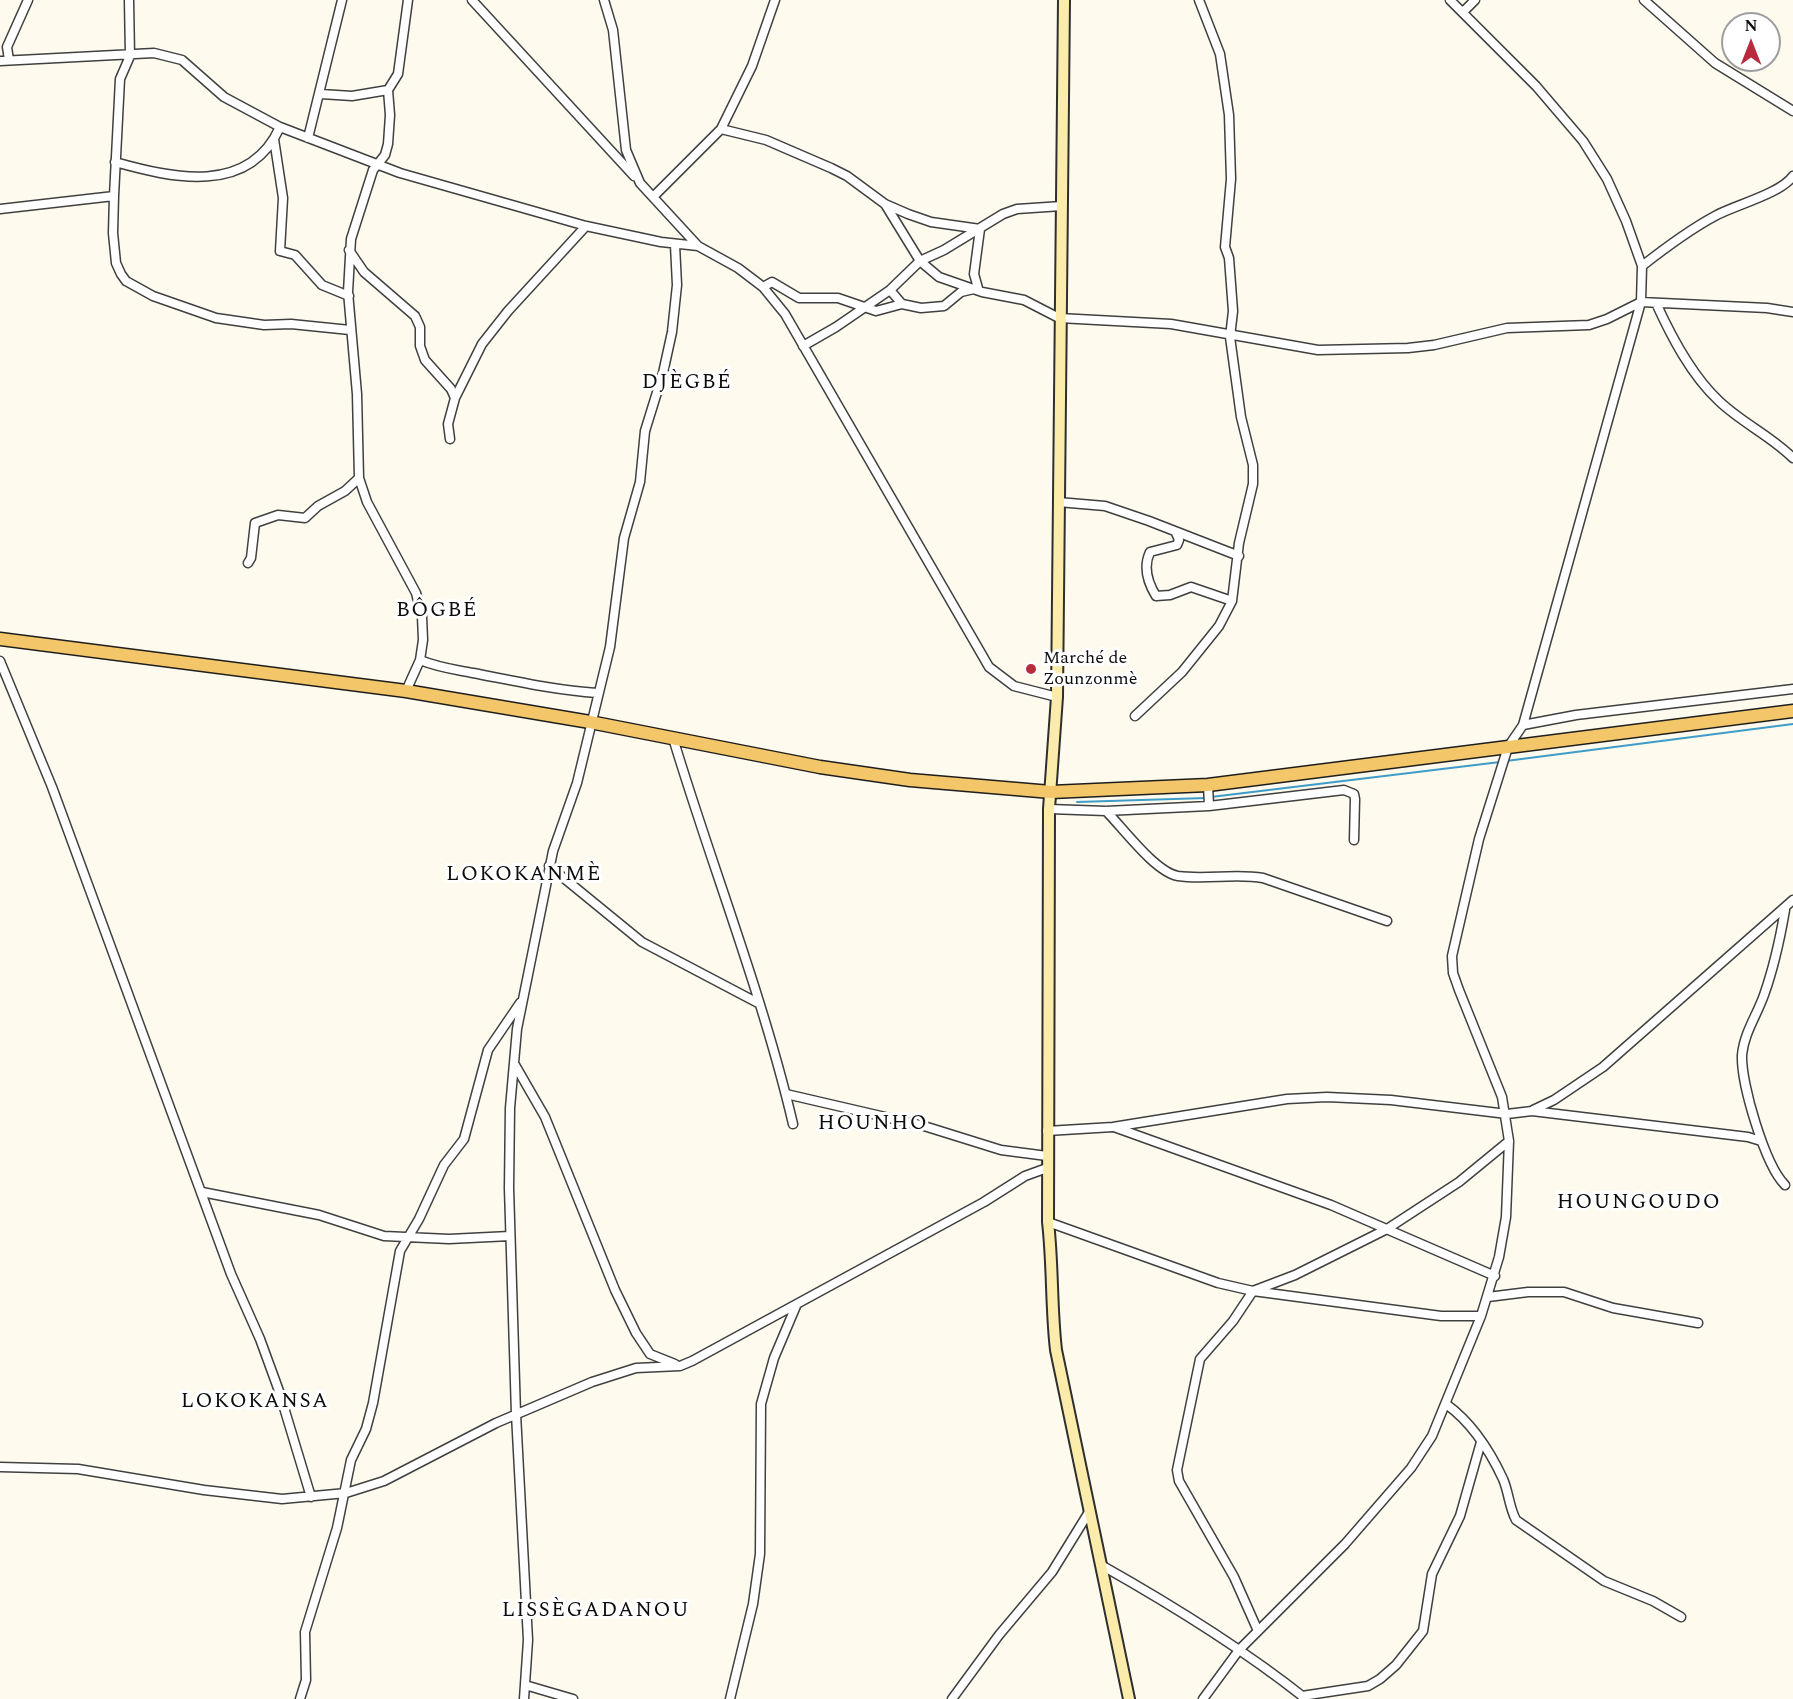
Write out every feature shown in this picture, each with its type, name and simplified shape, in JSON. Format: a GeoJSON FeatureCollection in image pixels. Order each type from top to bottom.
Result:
{"type":"FeatureCollection","features":[{"type":"Feature","properties":{"kind":"main road"},"geometry":{"type":"LineString","coordinates":[[0,639],[406,691],[590,722],[842,770],[958,785],[1051,792],[1209,796],[1508,747],[1793,711]]}},
{"type":"Feature","properties":{"kind":"street"},"geometry":{"type":"LineString","coordinates":[[28,0],[4,44],[5,61],[154,53],[182,60],[224,97],[280,127],[417,178],[586,226],[675,245],[698,246]]}},
{"type":"Feature","properties":{"kind":"street"},"geometry":{"type":"LineString","coordinates":[[129,0],[130,56],[120,79],[113,233],[116,263],[126,281],[166,302],[216,318],[264,325],[298,324],[350,330]]}},
{"type":"Feature","properties":{"kind":"street"},"geometry":{"type":"LineString","coordinates":[[308,138],[321,94],[342,0]]}},
{"type":"Feature","properties":{"kind":"street"},"geometry":{"type":"LineString","coordinates":[[406,691],[420,660],[423,640],[416,593],[367,502],[359,478],[357,394],[350,330],[349,250],[376,163],[385,155],[388,144],[390,115],[388,90],[398,74],[408,0]]}},
{"type":"Feature","properties":{"kind":"street"},"geometry":{"type":"LineString","coordinates":[[472,0],[698,246],[738,268],[763,287],[784,314],[803,345],[989,668],[1014,687],[1057,697]]}},
{"type":"Feature","properties":{"kind":"street"},"geometry":{"type":"LineString","coordinates":[[604,0],[613,30],[626,150],[640,183]]}},
{"type":"Feature","properties":{"kind":"street"},"geometry":{"type":"LineString","coordinates":[[653,197],[722,129],[752,66],[775,0]]}},
{"type":"Feature","properties":{"kind":"street"},"geometry":{"type":"LineString","coordinates":[[1064,0],[1059,318],[1057,697],[1049,809],[1048,1222],[1053,1258],[1052,1318],[1056,1350],[1129,1699]]}},
{"type":"Feature","properties":{"kind":"street"},"geometry":{"type":"LineString","coordinates":[[1135,716],[1182,672],[1219,626],[1232,601],[1243,525],[1250,505],[1253,465],[1241,417],[1230,337],[1233,311],[1229,258],[1225,247],[1231,179],[1229,115],[1220,54],[1199,0]]}},
{"type":"Feature","properties":{"kind":"street"},"geometry":{"type":"LineString","coordinates":[[1203,1699],[1239,1650],[1345,1544],[1411,1468],[1432,1436],[1446,1404],[1495,1276],[1506,1217],[1509,1142],[1507,1114],[1462,998],[1452,964],[1453,944],[1479,839],[1508,747],[1516,739],[1522,725],[1641,302],[1642,266],[1626,221],[1607,179],[1583,141],[1536,86],[1464,11],[1450,0]]}},
{"type":"Feature","properties":{"kind":"street"},"geometry":{"type":"LineString","coordinates":[[1464,11],[1475,0]]}},
{"type":"Feature","properties":{"kind":"street"},"geometry":{"type":"LineString","coordinates":[[1644,0],[1715,63],[1793,111]]}},
{"type":"Feature","properties":{"kind":"street"},"geometry":{"type":"LineString","coordinates":[[321,94],[352,96],[388,90]]}},
{"type":"Feature","properties":{"kind":"street"},"geometry":{"type":"LineString","coordinates":[[115,162],[161,175],[210,176],[240,168],[266,150],[280,127]]}},
{"type":"Feature","properties":{"kind":"street"},"geometry":{"type":"LineString","coordinates":[[722,129],[766,140],[831,168],[847,176],[885,204],[931,222],[980,229]]}},
{"type":"Feature","properties":{"kind":"street"},"geometry":{"type":"LineString","coordinates":[[274,139],[283,198],[280,251],[295,255],[322,285],[349,296]]}},
{"type":"Feature","properties":{"kind":"street"},"geometry":{"type":"LineString","coordinates":[[1642,266],[1673,242],[1713,217],[1782,186],[1793,176]]}},
{"type":"Feature","properties":{"kind":"street"},"geometry":{"type":"LineString","coordinates":[[0,209],[114,196]]}},
{"type":"Feature","properties":{"kind":"street"},"geometry":{"type":"LineString","coordinates":[[885,204],[920,261],[939,277],[1024,300],[1059,318],[1171,324],[1230,337],[1318,350],[1408,348],[1434,345],[1507,328],[1589,325],[1641,302],[1767,308],[1793,312]]}},
{"type":"Feature","properties":{"kind":"street"},"geometry":{"type":"LineString","coordinates":[[803,345],[836,327],[862,307],[890,290],[920,261],[1003,214],[1017,209],[1062,206]]}},
{"type":"Feature","properties":{"kind":"street"},"geometry":{"type":"LineString","coordinates":[[450,439],[448,424],[455,398],[482,344],[508,311],[586,226]]}},
{"type":"Feature","properties":{"kind":"street"},"geometry":{"type":"LineString","coordinates":[[763,287],[772,282],[800,298],[838,298],[876,311],[902,304],[921,308],[944,306],[961,292],[978,288],[974,274],[980,229]]}},
{"type":"Feature","properties":{"kind":"street"},"geometry":{"type":"LineString","coordinates":[[524,1699],[528,1640],[516,1414],[510,1236],[510,1108],[514,1065],[522,1001],[549,866],[577,783],[610,647],[624,538],[640,482],[645,431],[663,373],[672,332],[677,285],[675,245]]}},
{"type":"Feature","properties":{"kind":"street"},"geometry":{"type":"LineString","coordinates":[[349,250],[364,272],[415,316],[420,327],[420,346],[425,360],[451,388],[455,398]]}},
{"type":"Feature","properties":{"kind":"street"},"geometry":{"type":"LineString","coordinates":[[890,290],[902,304]]}},
{"type":"Feature","properties":{"kind":"street"},"geometry":{"type":"LineString","coordinates":[[1656,303],[1689,363],[1718,400],[1750,426],[1777,443],[1793,458]]}},
{"type":"Feature","properties":{"kind":"street"},"geometry":{"type":"LineString","coordinates":[[248,563],[251,558],[255,523],[278,515],[305,518],[318,506],[345,491],[359,478]]}},
{"type":"Feature","properties":{"kind":"street"},"geometry":{"type":"LineString","coordinates":[[1058,502],[1105,507],[1149,520],[1176,533],[1239,556]]}},
{"type":"Feature","properties":{"kind":"street"},"geometry":{"type":"LineString","coordinates":[[1176,533],[1179,540],[1177,545],[1150,552],[1146,559],[1149,584],[1156,596],[1170,595],[1191,587],[1232,601]]}},
{"type":"Feature","properties":{"kind":"street"},"geometry":{"type":"LineString","coordinates":[[420,660],[442,669],[471,672],[537,687],[597,693]]}},
{"type":"Feature","properties":{"kind":"street"},"geometry":{"type":"LineString","coordinates":[[0,661],[52,787],[231,1274],[260,1339],[279,1391],[311,1497]]}},
{"type":"Feature","properties":{"kind":"street"},"geometry":{"type":"LineString","coordinates":[[1522,725],[1588,714],[1793,689]]}},
{"type":"Feature","properties":{"kind":"street"},"geometry":{"type":"LineString","coordinates":[[673,738],[758,1003],[793,1124]]}},
{"type":"Feature","properties":{"kind":"street"},"geometry":{"type":"LineString","coordinates":[[1049,809],[1106,811],[1209,796],[1344,790],[1354,794],[1354,840]]}},
{"type":"Feature","properties":{"kind":"street"},"geometry":{"type":"LineString","coordinates":[[1106,811],[1152,860],[1171,873],[1187,876],[1247,875],[1263,878],[1387,921]]}},
{"type":"Feature","properties":{"kind":"street"},"geometry":{"type":"LineString","coordinates":[[549,866],[642,942],[758,1003]]}},
{"type":"Feature","properties":{"kind":"street"},"geometry":{"type":"LineString","coordinates":[[1532,1111],[1554,1100],[1603,1067],[1793,900]]}},
{"type":"Feature","properties":{"kind":"street"},"geometry":{"type":"LineString","coordinates":[[1785,909],[1770,978],[1747,1032],[1742,1056],[1761,1141],[1775,1172],[1785,1185]]}},
{"type":"Feature","properties":{"kind":"street"},"geometry":{"type":"LineString","coordinates":[[300,1699],[306,1680],[305,1632],[346,1493],[351,1460],[366,1429],[373,1403],[400,1251],[405,1239],[419,1219],[444,1166],[464,1139],[488,1050],[522,1001]]}},
{"type":"Feature","properties":{"kind":"street"},"geometry":{"type":"LineString","coordinates":[[514,1065],[545,1117],[615,1290],[645,1348],[656,1357],[680,1366]]}},
{"type":"Feature","properties":{"kind":"street"},"geometry":{"type":"LineString","coordinates":[[786,1094],[924,1126],[1001,1150],[1047,1156]]}},
{"type":"Feature","properties":{"kind":"street"},"geometry":{"type":"LineString","coordinates":[[1047,1131],[1113,1126],[1287,1099],[1327,1097],[1391,1100],[1507,1114],[1532,1111],[1738,1135],[1761,1141]]}},
{"type":"Feature","properties":{"kind":"street"},"geometry":{"type":"LineString","coordinates":[[1113,1126],[1387,1229],[1495,1276]]}},
{"type":"Feature","properties":{"kind":"street"},"geometry":{"type":"LineString","coordinates":[[1258,1631],[1234,1577],[1183,1492],[1177,1470],[1200,1359],[1233,1321],[1253,1290],[1295,1275],[1387,1229],[1459,1182],[1509,1142]]}},
{"type":"Feature","properties":{"kind":"street"},"geometry":{"type":"LineString","coordinates":[[0,1467],[78,1469],[204,1490],[282,1499],[346,1493],[384,1481],[516,1414],[592,1382],[629,1370],[680,1366],[796,1306],[984,1202],[1025,1176],[1047,1168]]}},
{"type":"Feature","properties":{"kind":"street"},"geometry":{"type":"LineString","coordinates":[[202,1192],[319,1215],[361,1230],[405,1239],[510,1236]]}},
{"type":"Feature","properties":{"kind":"street"},"geometry":{"type":"LineString","coordinates":[[1048,1222],[1176,1270],[1218,1283],[1253,1290],[1442,1316],[1481,1316]]}},
{"type":"Feature","properties":{"kind":"street"},"geometry":{"type":"LineString","coordinates":[[1488,1298],[1528,1292],[1564,1292],[1613,1308],[1698,1323]]}},
{"type":"Feature","properties":{"kind":"street"},"geometry":{"type":"LineString","coordinates":[[730,1699],[753,1604],[760,1554],[761,1404],[774,1358],[796,1306]]}},
{"type":"Feature","properties":{"kind":"street"},"geometry":{"type":"LineString","coordinates":[[1446,1404],[1464,1417],[1481,1442],[1503,1480],[1516,1520],[1604,1581],[1653,1601],[1681,1617]]}},
{"type":"Feature","properties":{"kind":"street"},"geometry":{"type":"LineString","coordinates":[[1101,1565],[1158,1597],[1239,1650],[1304,1697],[1368,1686],[1396,1665],[1423,1631],[1432,1574],[1460,1516],[1481,1442]]}},
{"type":"Feature","properties":{"kind":"street"},"geometry":{"type":"LineString","coordinates":[[952,1699],[999,1635],[1052,1572],[1089,1512]]}},
{"type":"Feature","properties":{"kind":"street"},"geometry":{"type":"LineString","coordinates":[[525,1685],[573,1699]]}},
{"type":"Feature","properties":{"kind":"waterway"},"geometry":{"type":"LineString","coordinates":[[1506,761],[1793,724]]}},
{"type":"Feature","properties":{"kind":"waterway"},"geometry":{"type":"LineString","coordinates":[[1211,797],[1500,762]]}},
{"type":"Feature","properties":{"kind":"waterway"},"geometry":{"type":"LineString","coordinates":[[1077,802],[1206,798]]}},
{"type":"Feature","properties":{"kind":"place","name":"Marché de Zounzonmè"},"geometry":{"type":"Point","coordinates":[1031,669]}},
{"type":"Feature","properties":{"kind":"district","name":"DJÈGBÉ"},"geometry":{"type":"Point","coordinates":[687,384]}},
{"type":"Feature","properties":{"kind":"district","name":"BÔGBÉ"},"geometry":{"type":"Point","coordinates":[437,612]}},
{"type":"Feature","properties":{"kind":"district","name":"LOKOKANMÈ"},"geometry":{"type":"Point","coordinates":[524,876]}},
{"type":"Feature","properties":{"kind":"district","name":"HOUNHO"},"geometry":{"type":"Point","coordinates":[873,1125]}},
{"type":"Feature","properties":{"kind":"district","name":"HOUNGOUDO"},"geometry":{"type":"Point","coordinates":[1639,1204]}},
{"type":"Feature","properties":{"kind":"district","name":"LOKOKANSA"},"geometry":{"type":"Point","coordinates":[255,1403]}},
{"type":"Feature","properties":{"kind":"district","name":"LISSÈGADANOU"},"geometry":{"type":"Point","coordinates":[596,1612]}}]}
